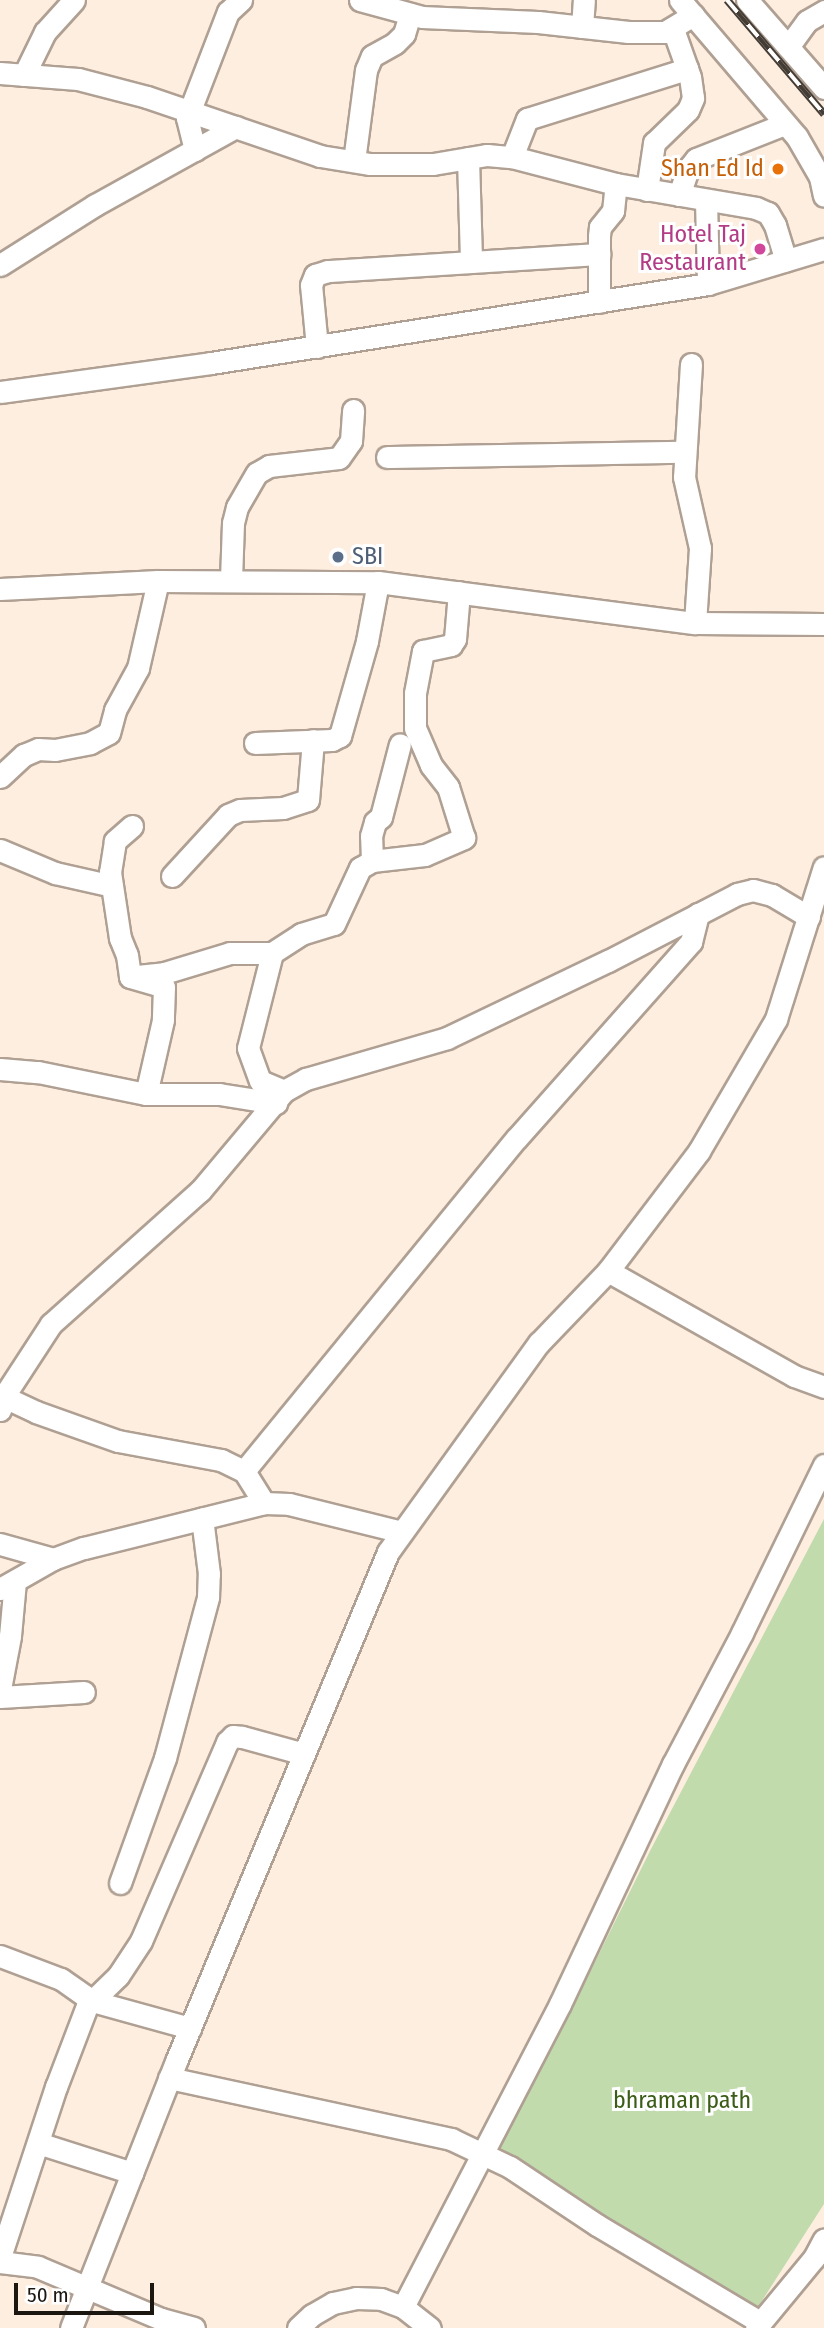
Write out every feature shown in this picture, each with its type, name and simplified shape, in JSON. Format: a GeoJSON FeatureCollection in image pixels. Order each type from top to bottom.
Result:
{"type":"FeatureCollection","features":[{"type":"Feature","properties":{"kind":"street"},"geometry":{"type":"LineString","coordinates":[[24,75],[45,32],[74,0]]}},
{"type":"Feature","properties":{"kind":"street"},"geometry":{"type":"LineString","coordinates":[[360,0],[419,10],[472,10],[638,33],[658,33],[673,29],[686,8],[785,124],[820,177],[824,195]]}},
{"type":"Feature","properties":{"kind":"street"},"geometry":{"type":"LineString","coordinates":[[582,27],[584,0]]}},
{"type":"Feature","properties":{"kind":"street"},"geometry":{"type":"LineString","coordinates":[[747,0],[824,88]]}},
{"type":"Feature","properties":{"kind":"street"},"geometry":{"type":"LineString","coordinates":[[195,150],[187,118],[234,3]]}},
{"type":"Feature","properties":{"kind":"street"},"geometry":{"type":"LineString","coordinates":[[354,161],[366,70],[372,56],[395,43],[419,10]]}},
{"type":"Feature","properties":{"kind":"street"},"geometry":{"type":"LineString","coordinates":[[788,47],[807,21],[824,11]]}},
{"type":"Feature","properties":{"kind":"street"},"geometry":{"type":"LineString","coordinates":[[647,190],[654,143],[688,110],[693,98],[687,69],[673,29]]}},
{"type":"Feature","properties":{"kind":"street"},"geometry":{"type":"LineString","coordinates":[[512,157],[527,119],[687,69]]}},
{"type":"Feature","properties":{"kind":"street"},"geometry":{"type":"LineString","coordinates":[[0,73],[78,79],[190,111],[320,156],[354,161],[433,164],[468,158],[512,157],[616,184],[768,213],[786,260]]}},
{"type":"Feature","properties":{"kind":"street"},"geometry":{"type":"LineString","coordinates":[[679,195],[688,169],[696,159],[785,124]]}},
{"type":"Feature","properties":{"kind":"street"},"geometry":{"type":"LineString","coordinates":[[0,265],[95,205],[236,127]]}},
{"type":"Feature","properties":{"kind":"street"},"geometry":{"type":"LineString","coordinates":[[468,158],[471,262]]}},
{"type":"Feature","properties":{"kind":"street"},"geometry":{"type":"LineString","coordinates":[[599,302],[600,227],[613,211],[616,184]]}},
{"type":"Feature","properties":{"kind":"street"},"geometry":{"type":"LineString","coordinates":[[706,200],[708,284]]}},
{"type":"Feature","properties":{"kind":"street"},"geometry":{"type":"LineString","coordinates":[[0,392],[317,347],[708,284],[824,249]]}},
{"type":"Feature","properties":{"kind":"street"},"geometry":{"type":"LineString","coordinates":[[317,347],[311,285],[315,275],[328,271],[599,254]]}},
{"type":"Feature","properties":{"kind":"street"},"geometry":{"type":"LineString","coordinates":[[691,364],[684,477],[687,501],[700,548],[695,623]]}},
{"type":"Feature","properties":{"kind":"street"},"geometry":{"type":"LineString","coordinates":[[231,580],[233,523],[237,507],[257,473],[269,466],[339,458],[351,441],[353,410]]}},
{"type":"Feature","properties":{"kind":"street"},"geometry":{"type":"LineString","coordinates":[[387,457],[685,452]]}},
{"type":"Feature","properties":{"kind":"street"},"geometry":{"type":"LineString","coordinates":[[0,777],[24,755],[38,750],[55,750],[90,743],[109,733],[115,710],[138,667],[158,581]]}},
{"type":"Feature","properties":{"kind":"street"},"geometry":{"type":"LineString","coordinates":[[0,589],[158,581],[378,582],[695,623],[824,624]]}},
{"type":"Feature","properties":{"kind":"street"},"geometry":{"type":"LineString","coordinates":[[255,743],[332,740],[343,731],[378,582]]}},
{"type":"Feature","properties":{"kind":"street"},"geometry":{"type":"LineString","coordinates":[[131,976],[164,973],[230,953],[272,953],[300,934],[334,923],[360,868],[372,861],[425,855],[464,838],[448,787],[431,765],[415,728],[415,692],[424,651],[451,645],[455,639],[459,592]]}},
{"type":"Feature","properties":{"kind":"street"},"geometry":{"type":"LineString","coordinates":[[172,876],[228,815],[240,810],[284,808],[309,800],[313,740]]}},
{"type":"Feature","properties":{"kind":"street"},"geometry":{"type":"LineString","coordinates":[[372,861],[371,836],[375,822],[381,817],[400,744]]}},
{"type":"Feature","properties":{"kind":"street"},"geometry":{"type":"LineString","coordinates":[[131,976],[120,938],[110,872],[115,841],[132,826]]}},
{"type":"Feature","properties":{"kind":"street"},"geometry":{"type":"LineString","coordinates":[[0,850],[55,873],[112,886]]}},
{"type":"Feature","properties":{"kind":"street"},"geometry":{"type":"LineString","coordinates":[[71,2328],[169,2078],[388,1552],[539,1343],[608,1271],[699,1151],[776,1019],[824,867]]}},
{"type":"Feature","properties":{"kind":"street"},"geometry":{"type":"LineString","coordinates":[[264,1503],[244,1471],[221,1460],[118,1440],[1,1400],[51,1324],[200,1191],[280,1097],[306,1079],[447,1038],[737,894],[753,890],[772,895],[809,917]]}},
{"type":"Feature","properties":{"kind":"street"},"geometry":{"type":"LineString","coordinates":[[244,1471],[516,1139],[691,942],[698,914]]}},
{"type":"Feature","properties":{"kind":"street"},"geometry":{"type":"LineString","coordinates":[[272,953],[248,1048],[260,1082],[280,1097]]}},
{"type":"Feature","properties":{"kind":"street"},"geometry":{"type":"LineString","coordinates":[[131,976],[164,987],[163,1020],[146,1094]]}},
{"type":"Feature","properties":{"kind":"street"},"geometry":{"type":"LineString","coordinates":[[0,1069],[38,1072],[146,1094],[280,1097]]}},
{"type":"Feature","properties":{"kind":"street"},"geometry":{"type":"LineString","coordinates":[[608,1271],[794,1376],[824,1387]]}},
{"type":"Feature","properties":{"kind":"street"},"geometry":{"type":"LineString","coordinates":[[403,2307],[560,2004],[673,1764],[742,1633],[824,1465]]}},
{"type":"Feature","properties":{"kind":"street"},"geometry":{"type":"LineString","coordinates":[[0,1689],[10,1636],[7,1585],[53,1559],[84,1548],[264,1503],[289,1504],[402,1532]]}},
{"type":"Feature","properties":{"kind":"street"},"geometry":{"type":"LineString","coordinates":[[120,1883],[165,1758],[208,1597],[209,1574],[202,1518]]}},
{"type":"Feature","properties":{"kind":"street"},"geometry":{"type":"LineString","coordinates":[[0,1544],[53,1559]]}},
{"type":"Feature","properties":{"kind":"street"},"geometry":{"type":"LineString","coordinates":[[0,1697],[84,1692]]}},
{"type":"Feature","properties":{"kind":"street"},"geometry":{"type":"LineString","coordinates":[[194,2328],[161,2319],[38,2267],[0,2260],[64,2064],[92,2001],[112,1983],[141,1941],[227,1742],[233,1736],[242,1737],[304,1754]]}},
{"type":"Feature","properties":{"kind":"street"},"geometry":{"type":"LineString","coordinates":[[0,1956],[61,1979],[92,2001],[190,2028]]}},
{"type":"Feature","properties":{"kind":"street"},"geometry":{"type":"LineString","coordinates":[[169,2078],[429,2133],[482,2153],[758,2325],[821,2254]]}},
{"type":"Feature","properties":{"kind":"street"},"geometry":{"type":"LineString","coordinates":[[38,2143],[132,2173]]}},
{"type":"Feature","properties":{"kind":"street"},"geometry":{"type":"LineString","coordinates":[[298,2328],[312,2315],[333,2303],[356,2298],[381,2299],[403,2307],[430,2328]]}},
{"type":"Feature","properties":{"kind":"green space","name":"bhraman path"},"geometry":{"type":"Polygon","coordinates":[[[824,1519],[824,2204],[758,2307],[484,2154],[589,1974],[651,1849],[824,1519]]]}},
{"type":"Feature","properties":{"kind":"railway"},"geometry":{"type":"LineString","coordinates":[[727,0],[824,114]]}},
{"type":"Feature","properties":{"kind":"place","name":"Shan Ed Id"},"geometry":{"type":"Point","coordinates":[778,169]}},
{"type":"Feature","properties":{"kind":"place","name":"Hotel Taj Restaurant"},"geometry":{"type":"Point","coordinates":[760,249]}},
{"type":"Feature","properties":{"kind":"place","name":"SBI"},"geometry":{"type":"Point","coordinates":[338,557]}}]}
